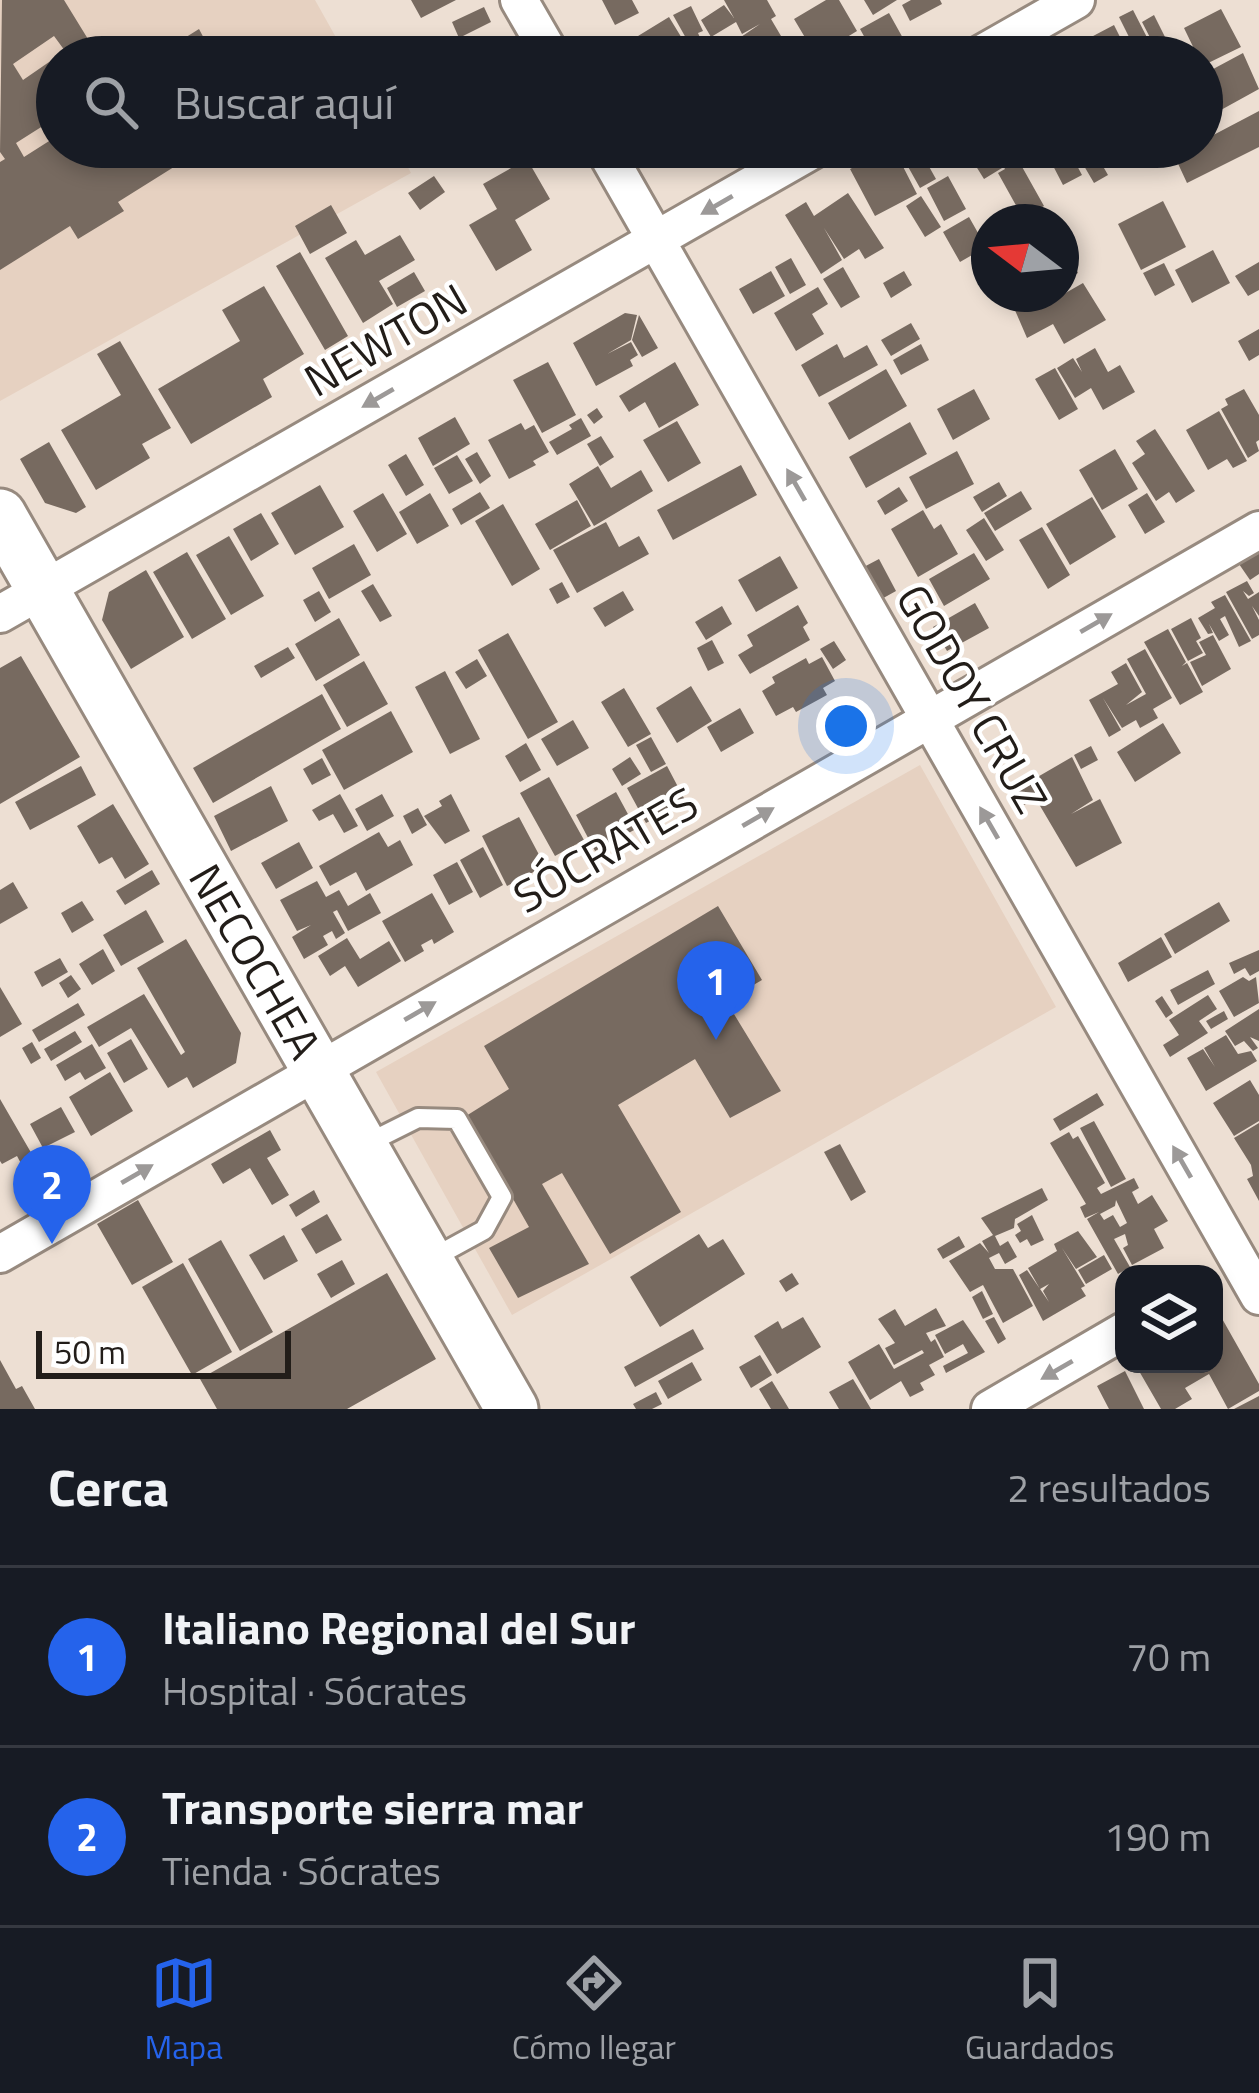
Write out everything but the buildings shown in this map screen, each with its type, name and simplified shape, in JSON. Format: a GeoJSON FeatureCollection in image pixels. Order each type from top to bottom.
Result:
{"type":"FeatureCollection","features":[{"type":"Feature","properties":{"kind":"main road","name":"NECOCHEA"},"geometry":{"type":"LineString","coordinates":[[0,515],[22,602],[318,1069],[512,1409]]}},
{"type":"Feature","properties":{"kind":"street"},"geometry":{"type":"LineString","coordinates":[[519,0],[539,36]]}},
{"type":"Feature","properties":{"kind":"street"},"geometry":{"type":"LineString","coordinates":[[1013,36],[1076,0]]}},
{"type":"Feature","properties":{"kind":"street","name":"GODOY CRUZ"},"geometry":{"type":"LineString","coordinates":[[615,168],[1259,1296]]}},
{"type":"Feature","properties":{"kind":"street","name":"NEWTON"},"geometry":{"type":"LineString","coordinates":[[22,602],[781,168]]}},
{"type":"Feature","properties":{"kind":"street","name":"SÓCRATES"},"geometry":{"type":"LineString","coordinates":[[0,1255],[1259,530]]}},
{"type":"Feature","properties":{"kind":"street"},"geometry":{"type":"LineString","coordinates":[[989,1409],[1115,1336]]}},
{"type":"Feature","properties":{"kind":"lane"},"geometry":{"type":"LineString","coordinates":[[362,1146],[418,1118],[457,1120],[502,1197],[484,1230],[428,1261]]}},
{"type":"Feature","properties":{"kind":"shaded area"},"geometry":{"type":"Polygon","coordinates":[[[0,0],[315,0],[335,36],[36,36],[36,168],[408,168],[411,173],[0,401],[0,0]]]}},
{"type":"Feature","properties":{"kind":"shaded area"},"geometry":{"type":"Polygon","coordinates":[[[920,765],[1056,1007],[512,1315],[376,1072],[920,765]]]}},
{"type":"Feature","properties":{"kind":"place","name":"Italiano Regional del Sur"},"geometry":{"type":"Point","coordinates":[716,1040]}},
{"type":"Feature","properties":{"kind":"place","name":"Transporte sierra mar"},"geometry":{"type":"Point","coordinates":[52,1244]}}]}
